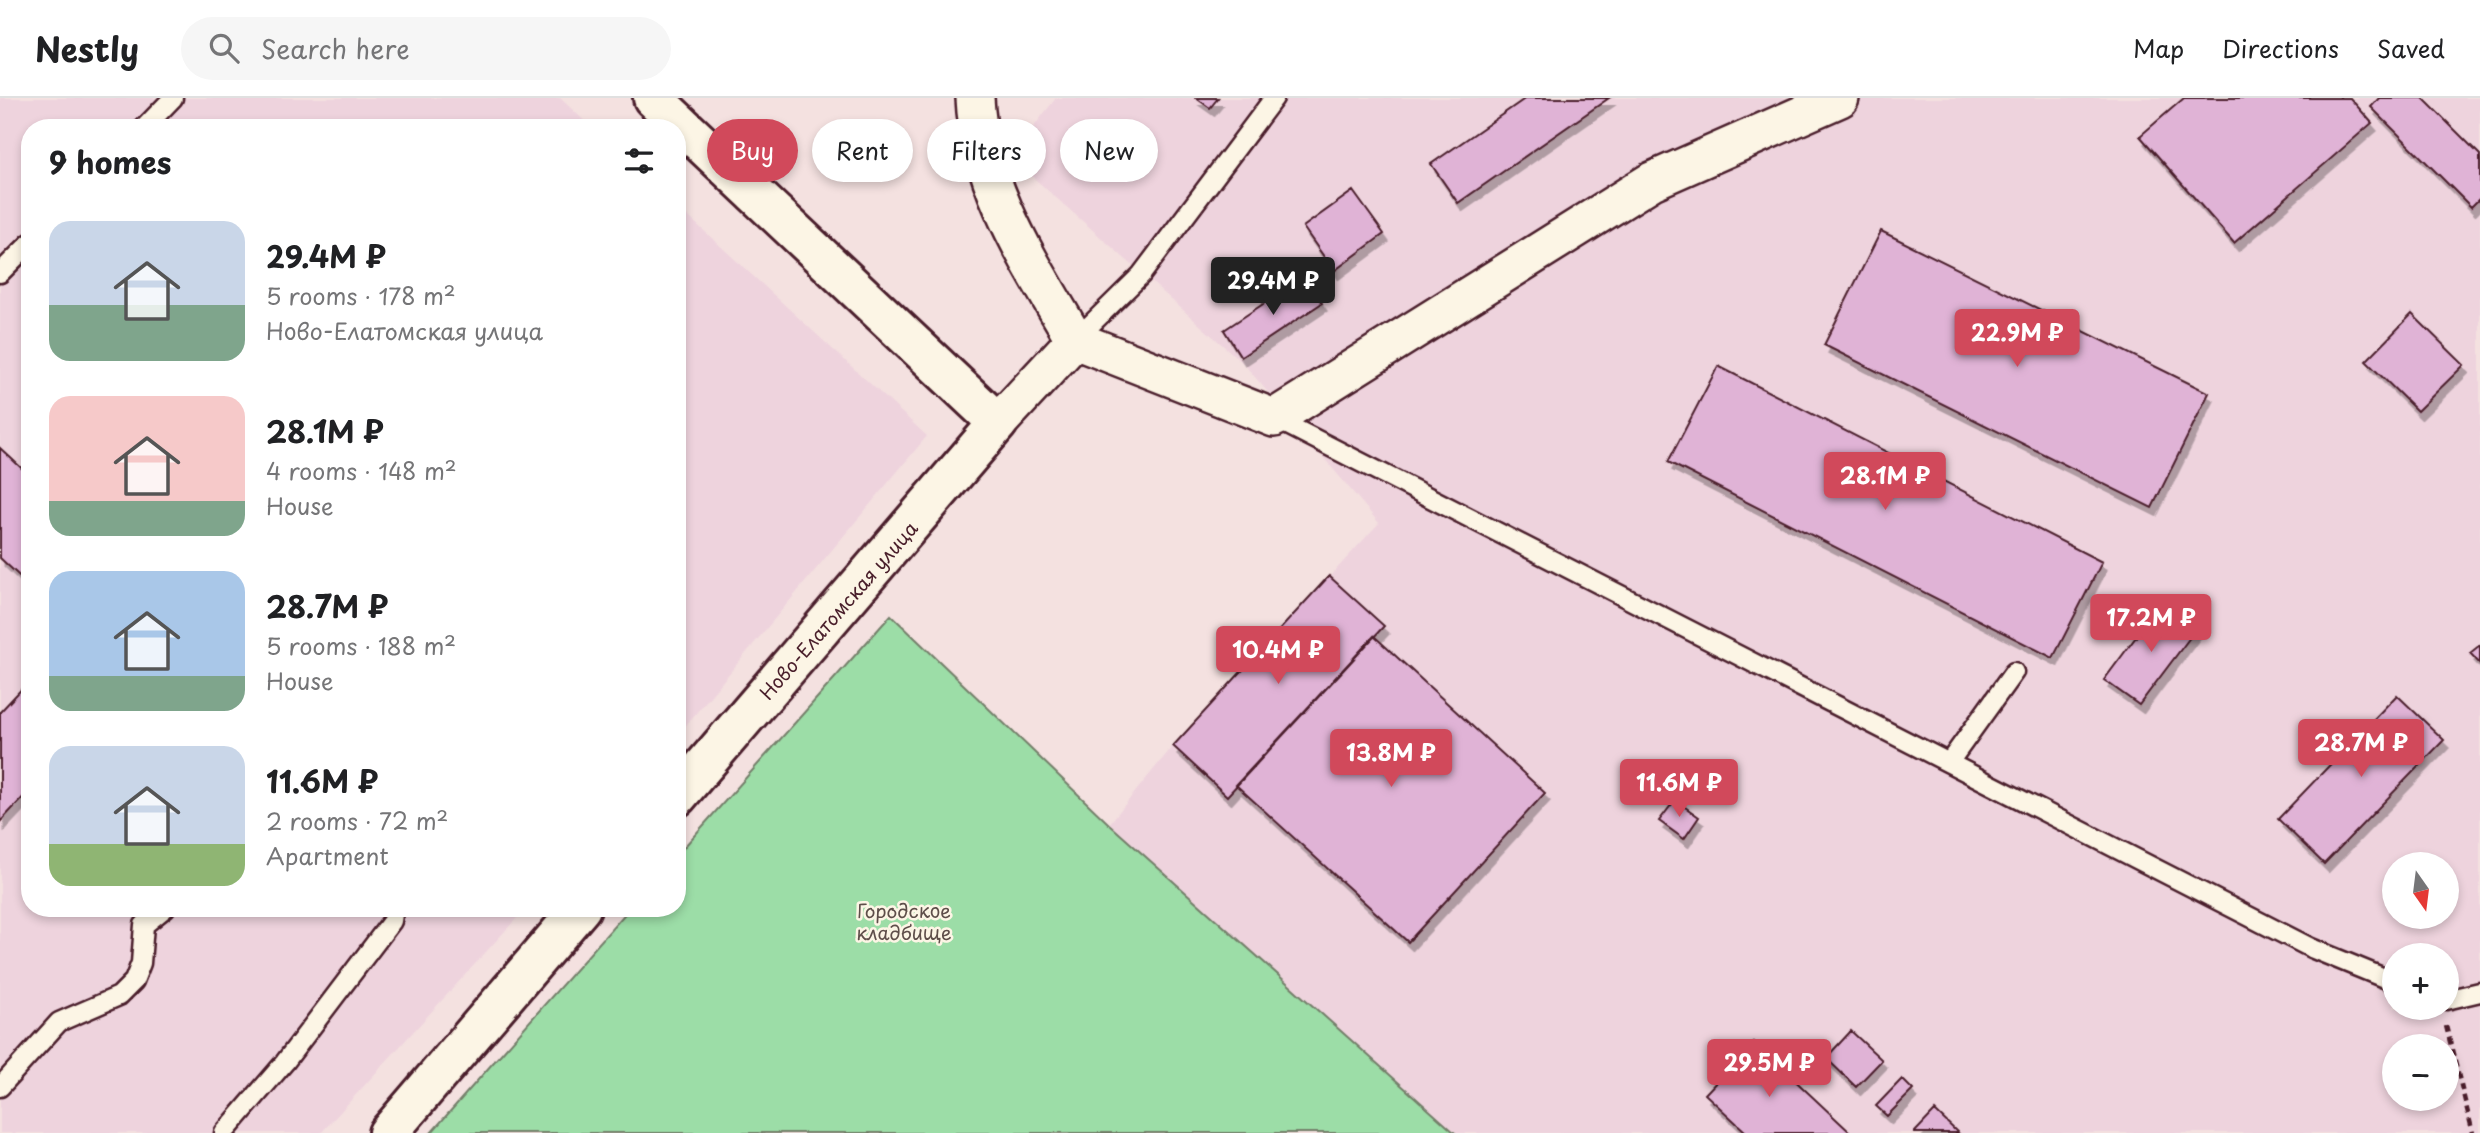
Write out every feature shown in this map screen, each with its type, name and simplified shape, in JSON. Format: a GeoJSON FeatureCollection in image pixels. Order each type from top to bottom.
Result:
{"type":"FeatureCollection","features":[{"type":"Feature","properties":{"kind":"street"},"geometry":{"type":"LineString","coordinates":[[653,98],[675,119]]}},
{"type":"Feature","properties":{"kind":"street"},"geometry":{"type":"LineString","coordinates":[[975,98],[977,131],[994,187],[1019,242],[1075,340],[1274,418],[1652,181],[1840,98]]}},
{"type":"Feature","properties":{"kind":"street"},"geometry":{"type":"LineString","coordinates":[[686,129],[998,423],[1075,340]]}},
{"type":"Feature","properties":{"kind":"street","name":"Ново-Елатомская улица"},"geometry":{"type":"LineString","coordinates":[[686,787],[998,423]]}},
{"type":"Feature","properties":{"kind":"street"},"geometry":{"type":"LineString","coordinates":[[388,1133],[573,917]]}},
{"type":"Feature","properties":{"kind":"lane"},"geometry":{"type":"LineString","coordinates":[[153,119],[173,98]]}},
{"type":"Feature","properties":{"kind":"lane"},"geometry":{"type":"LineString","coordinates":[[1075,340],[1141,275],[1274,98]]}},
{"type":"Feature","properties":{"kind":"lane"},"geometry":{"type":"LineString","coordinates":[[0,273],[21,252]]}},
{"type":"Feature","properties":{"kind":"lane"},"geometry":{"type":"LineString","coordinates":[[1274,418],[1950,761],[2311,948],[2382,977]]}},
{"type":"Feature","properties":{"kind":"lane"},"geometry":{"type":"LineString","coordinates":[[1950,761],[2014,672]]}},
{"type":"Feature","properties":{"kind":"lane"},"geometry":{"type":"LineString","coordinates":[[0,1087],[60,1022],[118,996],[134,981],[141,963],[144,925],[154,917]]}},
{"type":"Feature","properties":{"kind":"lane"},"geometry":{"type":"LineString","coordinates":[[224,1133],[285,1062],[393,917]]}},
{"type":"Feature","properties":{"kind":"lane"},"geometry":{"type":"LineString","coordinates":[[2459,997],[2480,992]]}},
{"type":"Feature","properties":{"kind":"path"},"geometry":{"type":"LineString","coordinates":[[2445,1020],[2473,1133]]}},
{"type":"Feature","properties":{"kind":"shaded area"},"geometry":{"type":"Polygon","coordinates":[[[0,98],[560,98],[582,119],[21,119],[21,917],[518,917],[321,1133],[0,1133],[0,98]]]}},
{"type":"Feature","properties":{"kind":"shaded area"},"geometry":{"type":"Polygon","coordinates":[[[1056,98],[2480,98],[2480,1133],[1455,1133],[1109,824],[1173,746],[1379,523],[1243,363],[1038,182],[1046,182],[1046,119],[1040,119],[1056,98]]]}},
{"type":"Feature","properties":{"kind":"shaded area"},"geometry":{"type":"Polygon","coordinates":[[[686,214],[927,436],[686,725],[686,214]]]}},
{"type":"Feature","properties":{"kind":"green space","name":"Городское кладбище"},"geometry":{"type":"Polygon","coordinates":[[[891,615],[1109,824],[1455,1133],[431,1133],[622,917],[686,917],[686,845],[891,615]]]}},
{"type":"Feature","properties":{"kind":"building"},"geometry":{"type":"Polygon","coordinates":[[[1196,98],[1218,98],[1210,108],[1196,98]]]}},
{"type":"Feature","properties":{"kind":"building"},"geometry":{"type":"Polygon","coordinates":[[[1526,98],[1609,98],[1458,203],[1431,164],[1526,98]]]}},
{"type":"Feature","properties":{"kind":"building"},"geometry":{"type":"Polygon","coordinates":[[[2184,98],[2350,98],[2372,123],[2234,243],[2140,136],[2184,98]]]}},
{"type":"Feature","properties":{"kind":"building"},"geometry":{"type":"Polygon","coordinates":[[[2379,98],[2423,98],[2480,155],[2480,198],[2471,207],[2371,107],[2379,98]]]}},
{"type":"Feature","properties":{"kind":"building"},"geometry":{"type":"Polygon","coordinates":[[[1353,191],[1384,234],[1334,271],[1303,227],[1353,191]]]}},
{"type":"Feature","properties":{"kind":"building"},"geometry":{"type":"Polygon","coordinates":[[[1881,231],[2209,393],[2152,508],[1824,345],[1881,231]]]}},
{"type":"Feature","properties":{"kind":"building"},"geometry":{"type":"Polygon","coordinates":[[[1304,277],[1322,303],[1241,357],[1224,330],[1304,277]]]}},
{"type":"Feature","properties":{"kind":"building"},"geometry":{"type":"Polygon","coordinates":[[[2412,314],[2464,365],[2417,411],[2366,361],[2412,314]]]}},
{"type":"Feature","properties":{"kind":"building"},"geometry":{"type":"Polygon","coordinates":[[[1718,366],[2102,562],[2053,658],[1668,462],[1718,366]]]}},
{"type":"Feature","properties":{"kind":"building"},"geometry":{"type":"Polygon","coordinates":[[[0,448],[21,468],[21,578],[0,558],[0,448]]]}},
{"type":"Feature","properties":{"kind":"building"},"geometry":{"type":"Polygon","coordinates":[[[1329,576],[1384,626],[1227,796],[1173,746],[1329,576]]]}},
{"type":"Feature","properties":{"kind":"building"},"geometry":{"type":"Polygon","coordinates":[[[2162,602],[2197,628],[2139,705],[2104,680],[2162,602]]]}},
{"type":"Feature","properties":{"kind":"building"},"geometry":{"type":"Polygon","coordinates":[[[1374,636],[1545,793],[1408,942],[1236,785],[1374,636]]]}},
{"type":"Feature","properties":{"kind":"building"},"geometry":{"type":"Polygon","coordinates":[[[2480,645],[2480,664],[2470,653],[2480,645]]]}},
{"type":"Feature","properties":{"kind":"building"},"geometry":{"type":"Polygon","coordinates":[[[21,690],[21,800],[0,822],[0,712],[21,690]]]}},
{"type":"Feature","properties":{"kind":"building"},"geometry":{"type":"Polygon","coordinates":[[[2397,695],[2444,740],[2324,864],[2278,819],[2397,695]]]}},
{"type":"Feature","properties":{"kind":"building"},"geometry":{"type":"Polygon","coordinates":[[[1675,800],[1699,817],[1684,839],[1659,821],[1675,800]]]}},
{"type":"Feature","properties":{"kind":"building"},"geometry":{"type":"Polygon","coordinates":[[[1851,1031],[1882,1060],[1856,1087],[1826,1058],[1851,1031]]]}},
{"type":"Feature","properties":{"kind":"building"},"geometry":{"type":"Polygon","coordinates":[[[1754,1042],[1851,1133],[1747,1133],[1705,1094],[1754,1042]]]}},
{"type":"Feature","properties":{"kind":"building"},"geometry":{"type":"Polygon","coordinates":[[[1902,1079],[1913,1090],[1887,1116],[1876,1106],[1902,1079]]]}},
{"type":"Feature","properties":{"kind":"building"},"geometry":{"type":"Polygon","coordinates":[[[1935,1111],[1958,1133],[1914,1133],[1935,1111]]]}}]}
